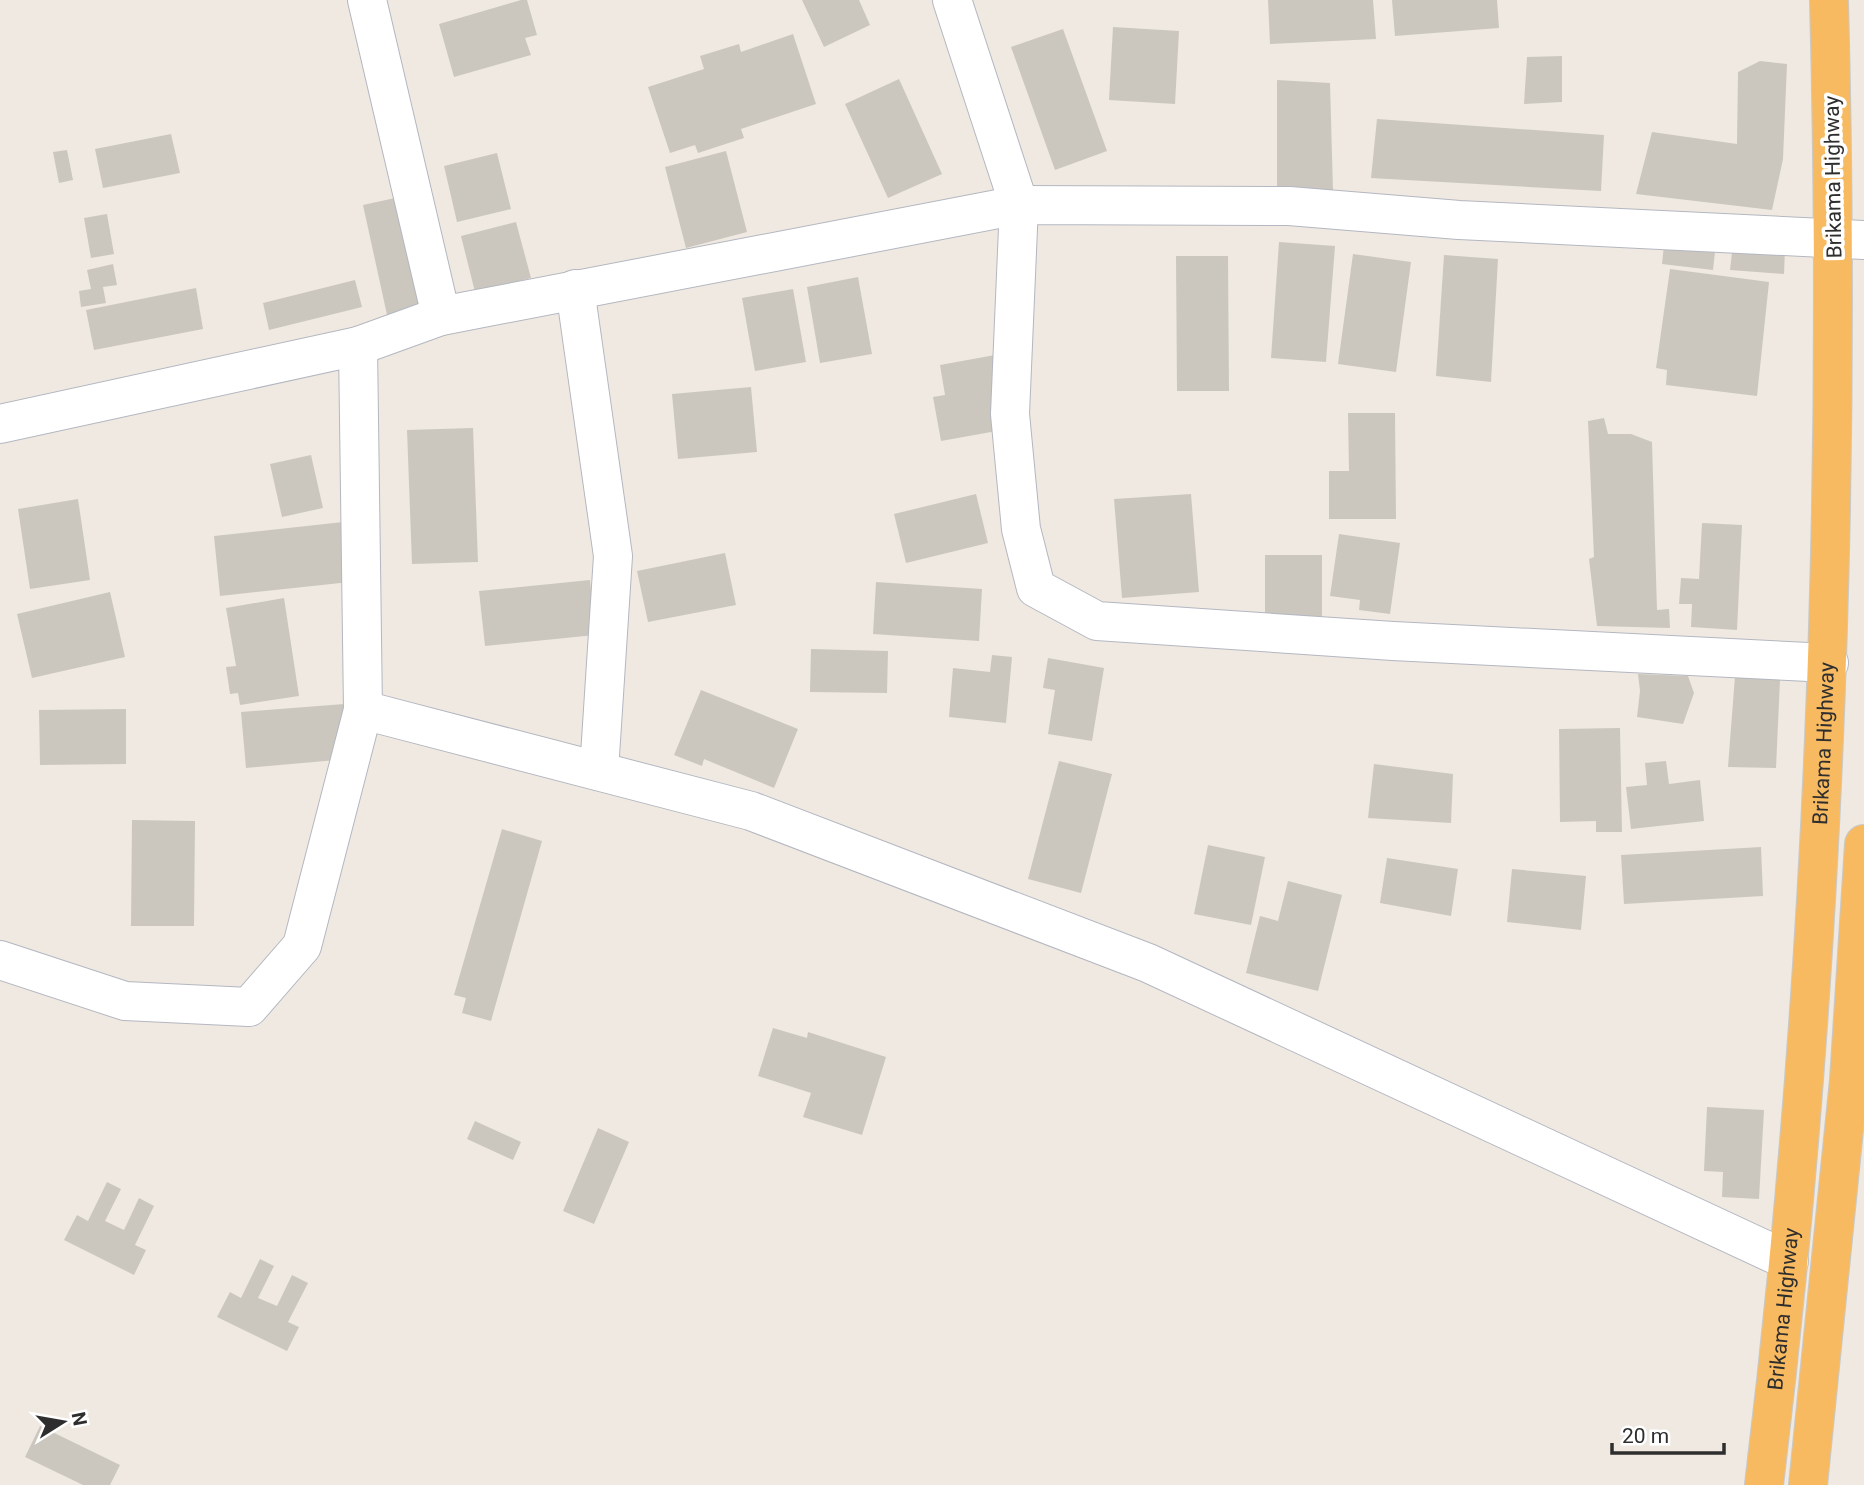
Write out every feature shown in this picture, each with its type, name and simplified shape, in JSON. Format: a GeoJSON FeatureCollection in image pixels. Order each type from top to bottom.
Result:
{"type":"FeatureCollection","features":[{"type":"Feature","properties":{"kind":"highway","name":"Brikama Highway"},"geometry":{"type":"LineString","coordinates":[[1764,1485],[1789,1261],[1810,996],[1850,240],[1829,0]]}},
{"type":"Feature","properties":{"kind":"highway","name":"Brikama Highway"},"geometry":{"type":"LineString","coordinates":[[1808,1485],[1849,1080],[1864,844]]}},
{"type":"Feature","properties":{"kind":"street"},"geometry":{"type":"LineString","coordinates":[[367,0],[441,316]]}},
{"type":"Feature","properties":{"kind":"street"},"geometry":{"type":"LineString","coordinates":[[952,0],[1019,205],[1010,414],[1021,529],[1036,588],[1097,621],[1393,641],[1829,663]]}},
{"type":"Feature","properties":{"kind":"street"},"geometry":{"type":"LineString","coordinates":[[0,424],[358,346],[441,316],[1019,205],[1289,206],[1459,220],[1850,240]]}},
{"type":"Feature","properties":{"kind":"street"},"geometry":{"type":"LineString","coordinates":[[575,289],[613,556],[599,771]]}},
{"type":"Feature","properties":{"kind":"street"},"geometry":{"type":"LineString","coordinates":[[0,960],[124,1001],[249,1007],[302,946],[363,710],[358,346]]}},
{"type":"Feature","properties":{"kind":"street"},"geometry":{"type":"LineString","coordinates":[[363,710],[751,811],[1148,963],[1789,1261]]}},
{"type":"Feature","properties":{"kind":"building"},"geometry":{"type":"Polygon","coordinates":[[[527,0],[537,35],[525,38],[531,55],[454,77],[439,24],[527,0]]]}},
{"type":"Feature","properties":{"kind":"building"},"geometry":{"type":"Polygon","coordinates":[[[802,0],[859,0],[870,25],[824,47],[802,0]]]}},
{"type":"Feature","properties":{"kind":"building"},"geometry":{"type":"Polygon","coordinates":[[[1268,0],[1373,0],[1376,39],[1270,44],[1268,0]]]}},
{"type":"Feature","properties":{"kind":"building"},"geometry":{"type":"Polygon","coordinates":[[[1392,0],[1497,0],[1499,28],[1395,36],[1392,0]]]}},
{"type":"Feature","properties":{"kind":"building"},"geometry":{"type":"Polygon","coordinates":[[[1113,27],[1179,31],[1175,104],[1109,100],[1113,27]]]}},
{"type":"Feature","properties":{"kind":"building"},"geometry":{"type":"Polygon","coordinates":[[[1063,29],[1107,151],[1055,170],[1011,47],[1063,29]]]}},
{"type":"Feature","properties":{"kind":"building"},"geometry":{"type":"Polygon","coordinates":[[[793,34],[816,104],[741,129],[744,138],[698,153],[695,145],[670,153],[648,87],[704,69],[700,56],[739,44],[741,52],[793,34]]]}},
{"type":"Feature","properties":{"kind":"building"},"geometry":{"type":"Polygon","coordinates":[[[1562,56],[1562,102],[1524,104],[1527,57],[1562,56]]]}},
{"type":"Feature","properties":{"kind":"building"},"geometry":{"type":"Polygon","coordinates":[[[1760,61],[1787,64],[1783,159],[1772,210],[1636,194],[1652,132],[1737,144],[1738,72],[1760,61]]]}},
{"type":"Feature","properties":{"kind":"building"},"geometry":{"type":"Polygon","coordinates":[[[899,79],[942,174],[888,198],[845,104],[899,79]]]}},
{"type":"Feature","properties":{"kind":"building"},"geometry":{"type":"Polygon","coordinates":[[[1277,80],[1330,83],[1333,191],[1277,191],[1277,80]]]}},
{"type":"Feature","properties":{"kind":"building"},"geometry":{"type":"Polygon","coordinates":[[[1377,119],[1604,135],[1601,191],[1371,178],[1377,119]]]}},
{"type":"Feature","properties":{"kind":"building"},"geometry":{"type":"Polygon","coordinates":[[[171,134],[180,173],[103,188],[95,149],[171,134]]]}},
{"type":"Feature","properties":{"kind":"building"},"geometry":{"type":"Polygon","coordinates":[[[67,150],[73,180],[59,183],[53,152],[67,150]]]}},
{"type":"Feature","properties":{"kind":"building"},"geometry":{"type":"Polygon","coordinates":[[[726,151],[747,232],[686,248],[665,167],[726,151]]]}},
{"type":"Feature","properties":{"kind":"building"},"geometry":{"type":"Polygon","coordinates":[[[497,153],[511,209],[457,222],[444,166],[497,153]]]}},
{"type":"Feature","properties":{"kind":"building"},"geometry":{"type":"Polygon","coordinates":[[[395,198],[430,315],[389,324],[363,205],[395,198]]]}},
{"type":"Feature","properties":{"kind":"building"},"geometry":{"type":"Polygon","coordinates":[[[107,214],[114,254],[91,258],[84,218],[107,214]]]}},
{"type":"Feature","properties":{"kind":"building"},"geometry":{"type":"Polygon","coordinates":[[[516,222],[531,278],[475,292],[461,236],[516,222]]]}},
{"type":"Feature","properties":{"kind":"building"},"geometry":{"type":"Polygon","coordinates":[[[1665,236],[1716,243],[1713,270],[1662,264],[1665,236]]]}},
{"type":"Feature","properties":{"kind":"building"},"geometry":{"type":"Polygon","coordinates":[[[1279,242],[1335,246],[1326,362],[1271,358],[1279,242]]]}},
{"type":"Feature","properties":{"kind":"building"},"geometry":{"type":"Polygon","coordinates":[[[1733,244],[1785,249],[1784,274],[1730,270],[1733,244]]]}},
{"type":"Feature","properties":{"kind":"building"},"geometry":{"type":"Polygon","coordinates":[[[1353,254],[1411,262],[1396,372],[1338,364],[1353,254]]]}},
{"type":"Feature","properties":{"kind":"building"},"geometry":{"type":"Polygon","coordinates":[[[1444,255],[1498,259],[1491,382],[1436,376],[1444,255]]]}},
{"type":"Feature","properties":{"kind":"building"},"geometry":{"type":"Polygon","coordinates":[[[1176,256],[1228,256],[1229,391],[1177,391],[1176,256]]]}},
{"type":"Feature","properties":{"kind":"building"},"geometry":{"type":"Polygon","coordinates":[[[113,264],[117,285],[103,287],[106,303],[81,307],[79,291],[91,289],[87,270],[113,264]]]}},
{"type":"Feature","properties":{"kind":"building"},"geometry":{"type":"Polygon","coordinates":[[[1670,269],[1769,282],[1757,396],[1666,385],[1667,370],[1656,368],[1670,269]]]}},
{"type":"Feature","properties":{"kind":"building"},"geometry":{"type":"Polygon","coordinates":[[[858,277],[872,354],[820,363],[807,287],[858,277]]]}},
{"type":"Feature","properties":{"kind":"building"},"geometry":{"type":"Polygon","coordinates":[[[355,280],[362,307],[269,330],[263,303],[355,280]]]}},
{"type":"Feature","properties":{"kind":"building"},"geometry":{"type":"Polygon","coordinates":[[[196,288],[203,329],[94,350],[86,310],[196,288]]]}},
{"type":"Feature","properties":{"kind":"building"},"geometry":{"type":"Polygon","coordinates":[[[793,289],[806,362],[755,371],[742,298],[793,289]]]}},
{"type":"Feature","properties":{"kind":"building"},"geometry":{"type":"Polygon","coordinates":[[[995,355],[1008,429],[941,441],[933,397],[945,395],[940,365],[995,355]]]}},
{"type":"Feature","properties":{"kind":"building"},"geometry":{"type":"Polygon","coordinates":[[[751,387],[757,452],[678,459],[672,394],[751,387]]]}},
{"type":"Feature","properties":{"kind":"building"},"geometry":{"type":"Polygon","coordinates":[[[1348,413],[1395,413],[1396,519],[1329,519],[1329,471],[1349,471],[1348,413]]]}},
{"type":"Feature","properties":{"kind":"building"},"geometry":{"type":"Polygon","coordinates":[[[1604,418],[1608,434],[1631,434],[1652,442],[1657,610],[1669,609],[1670,628],[1597,626],[1589,559],[1594,557],[1588,421],[1604,418]]]}},
{"type":"Feature","properties":{"kind":"building"},"geometry":{"type":"Polygon","coordinates":[[[473,428],[478,562],[412,564],[407,430],[473,428]]]}},
{"type":"Feature","properties":{"kind":"building"},"geometry":{"type":"Polygon","coordinates":[[[311,455],[323,508],[282,517],[270,464],[311,455]]]}},
{"type":"Feature","properties":{"kind":"building"},"geometry":{"type":"Polygon","coordinates":[[[976,494],[988,543],[906,563],[894,514],[976,494]]]}},
{"type":"Feature","properties":{"kind":"building"},"geometry":{"type":"Polygon","coordinates":[[[1191,494],[1199,592],[1122,598],[1114,499],[1191,494]]]}},
{"type":"Feature","properties":{"kind":"building"},"geometry":{"type":"Polygon","coordinates":[[[78,499],[90,580],[30,589],[18,509],[78,499]]]}},
{"type":"Feature","properties":{"kind":"building"},"geometry":{"type":"Polygon","coordinates":[[[343,522],[350,582],[220,596],[214,536],[343,522]]]}},
{"type":"Feature","properties":{"kind":"building"},"geometry":{"type":"Polygon","coordinates":[[[1702,523],[1742,525],[1737,630],[1691,627],[1692,604],[1679,604],[1681,578],[1699,579],[1702,523]]]}},
{"type":"Feature","properties":{"kind":"building"},"geometry":{"type":"Polygon","coordinates":[[[1339,534],[1400,543],[1390,614],[1359,610],[1360,600],[1330,596],[1339,534]]]}},
{"type":"Feature","properties":{"kind":"building"},"geometry":{"type":"Polygon","coordinates":[[[725,553],[736,605],[648,622],[637,571],[725,553]]]}},
{"type":"Feature","properties":{"kind":"building"},"geometry":{"type":"Polygon","coordinates":[[[1265,555],[1322,555],[1322,618],[1265,618],[1265,555]]]}},
{"type":"Feature","properties":{"kind":"building"},"geometry":{"type":"Polygon","coordinates":[[[590,580],[595,635],[485,646],[479,591],[590,580]]]}},
{"type":"Feature","properties":{"kind":"building"},"geometry":{"type":"Polygon","coordinates":[[[876,582],[982,589],[979,641],[873,634],[876,582]]]}},
{"type":"Feature","properties":{"kind":"building"},"geometry":{"type":"Polygon","coordinates":[[[110,592],[125,657],[32,678],[17,614],[110,592]]]}},
{"type":"Feature","properties":{"kind":"building"},"geometry":{"type":"Polygon","coordinates":[[[284,598],[299,696],[240,705],[238,693],[230,694],[226,667],[236,666],[226,608],[284,598]]]}},
{"type":"Feature","properties":{"kind":"building"},"geometry":{"type":"Polygon","coordinates":[[[811,649],[888,651],[887,693],[810,692],[811,649]]]}},
{"type":"Feature","properties":{"kind":"building"},"geometry":{"type":"Polygon","coordinates":[[[992,655],[1012,657],[1006,723],[949,717],[953,668],[990,672],[992,655]]]}},
{"type":"Feature","properties":{"kind":"building"},"geometry":{"type":"Polygon","coordinates":[[[1048,658],[1104,668],[1092,741],[1048,734],[1055,690],[1043,688],[1048,658]]]}},
{"type":"Feature","properties":{"kind":"building"},"geometry":{"type":"Polygon","coordinates":[[[1638,674],[1688,676],[1694,693],[1683,724],[1637,717],[1640,691],[1638,674]]]}},
{"type":"Feature","properties":{"kind":"building"},"geometry":{"type":"Polygon","coordinates":[[[1735,676],[1780,680],[1776,768],[1728,767],[1735,676]]]}},
{"type":"Feature","properties":{"kind":"building"},"geometry":{"type":"Polygon","coordinates":[[[701,690],[798,729],[774,788],[704,759],[702,766],[674,755],[701,690]]]}},
{"type":"Feature","properties":{"kind":"building"},"geometry":{"type":"Polygon","coordinates":[[[344,704],[348,759],[246,768],[241,712],[344,704]]]}},
{"type":"Feature","properties":{"kind":"building"},"geometry":{"type":"Polygon","coordinates":[[[126,709],[126,764],[40,765],[39,710],[126,709]]]}},
{"type":"Feature","properties":{"kind":"building"},"geometry":{"type":"Polygon","coordinates":[[[1620,728],[1622,832],[1596,832],[1596,821],[1560,822],[1559,729],[1620,728]]]}},
{"type":"Feature","properties":{"kind":"building"},"geometry":{"type":"Polygon","coordinates":[[[1059,761],[1112,774],[1081,893],[1028,879],[1059,761]]]}},
{"type":"Feature","properties":{"kind":"building"},"geometry":{"type":"Polygon","coordinates":[[[1666,761],[1669,784],[1700,780],[1704,821],[1631,829],[1626,787],[1647,785],[1645,763],[1666,761]]]}},
{"type":"Feature","properties":{"kind":"building"},"geometry":{"type":"Polygon","coordinates":[[[1374,764],[1453,774],[1451,823],[1368,818],[1374,764]]]}},
{"type":"Feature","properties":{"kind":"building"},"geometry":{"type":"Polygon","coordinates":[[[132,820],[195,821],[194,926],[131,926],[132,820]]]}},
{"type":"Feature","properties":{"kind":"building"},"geometry":{"type":"Polygon","coordinates":[[[502,829],[542,841],[491,1021],[462,1013],[466,998],[454,995],[502,829]]]}},
{"type":"Feature","properties":{"kind":"building"},"geometry":{"type":"Polygon","coordinates":[[[1208,845],[1265,857],[1251,925],[1194,914],[1208,845]]]}},
{"type":"Feature","properties":{"kind":"building"},"geometry":{"type":"Polygon","coordinates":[[[1761,847],[1763,896],[1624,904],[1621,855],[1761,847]]]}},
{"type":"Feature","properties":{"kind":"building"},"geometry":{"type":"Polygon","coordinates":[[[1387,858],[1458,869],[1451,916],[1380,903],[1387,858]]]}},
{"type":"Feature","properties":{"kind":"building"},"geometry":{"type":"Polygon","coordinates":[[[1512,869],[1586,876],[1581,930],[1507,922],[1512,869]]]}},
{"type":"Feature","properties":{"kind":"building"},"geometry":{"type":"Polygon","coordinates":[[[1288,881],[1342,895],[1318,991],[1246,973],[1260,916],[1278,921],[1288,881]]]}},
{"type":"Feature","properties":{"kind":"building"},"geometry":{"type":"Polygon","coordinates":[[[773,1028],[807,1038],[808,1032],[886,1057],[862,1135],[803,1117],[811,1093],[758,1076],[773,1028]]]}},
{"type":"Feature","properties":{"kind":"building"},"geometry":{"type":"Polygon","coordinates":[[[1707,1107],[1764,1110],[1759,1199],[1722,1197],[1723,1172],[1704,1171],[1707,1107]]]}},
{"type":"Feature","properties":{"kind":"building"},"geometry":{"type":"Polygon","coordinates":[[[475,1121],[521,1142],[513,1160],[467,1139],[475,1121]]]}},
{"type":"Feature","properties":{"kind":"building"},"geometry":{"type":"Polygon","coordinates":[[[598,1128],[629,1142],[594,1224],[563,1211],[598,1128]]]}},
{"type":"Feature","properties":{"kind":"building"},"geometry":{"type":"Polygon","coordinates":[[[107,1182],[121,1189],[105,1221],[124,1230],[139,1198],[154,1206],[135,1245],[146,1250],[134,1275],[64,1240],[77,1215],[88,1221],[107,1182]]]}},
{"type":"Feature","properties":{"kind":"building"},"geometry":{"type":"Polygon","coordinates":[[[260,1259],[274,1266],[258,1298],[277,1306],[292,1275],[308,1283],[288,1322],[299,1327],[287,1351],[217,1317],[230,1292],[241,1298],[260,1259]]]}},
{"type":"Feature","properties":{"kind":"building"},"geometry":{"type":"Polygon","coordinates":[[[40,1426],[120,1465],[110,1485],[83,1485],[25,1457],[40,1426]]]}}]}
